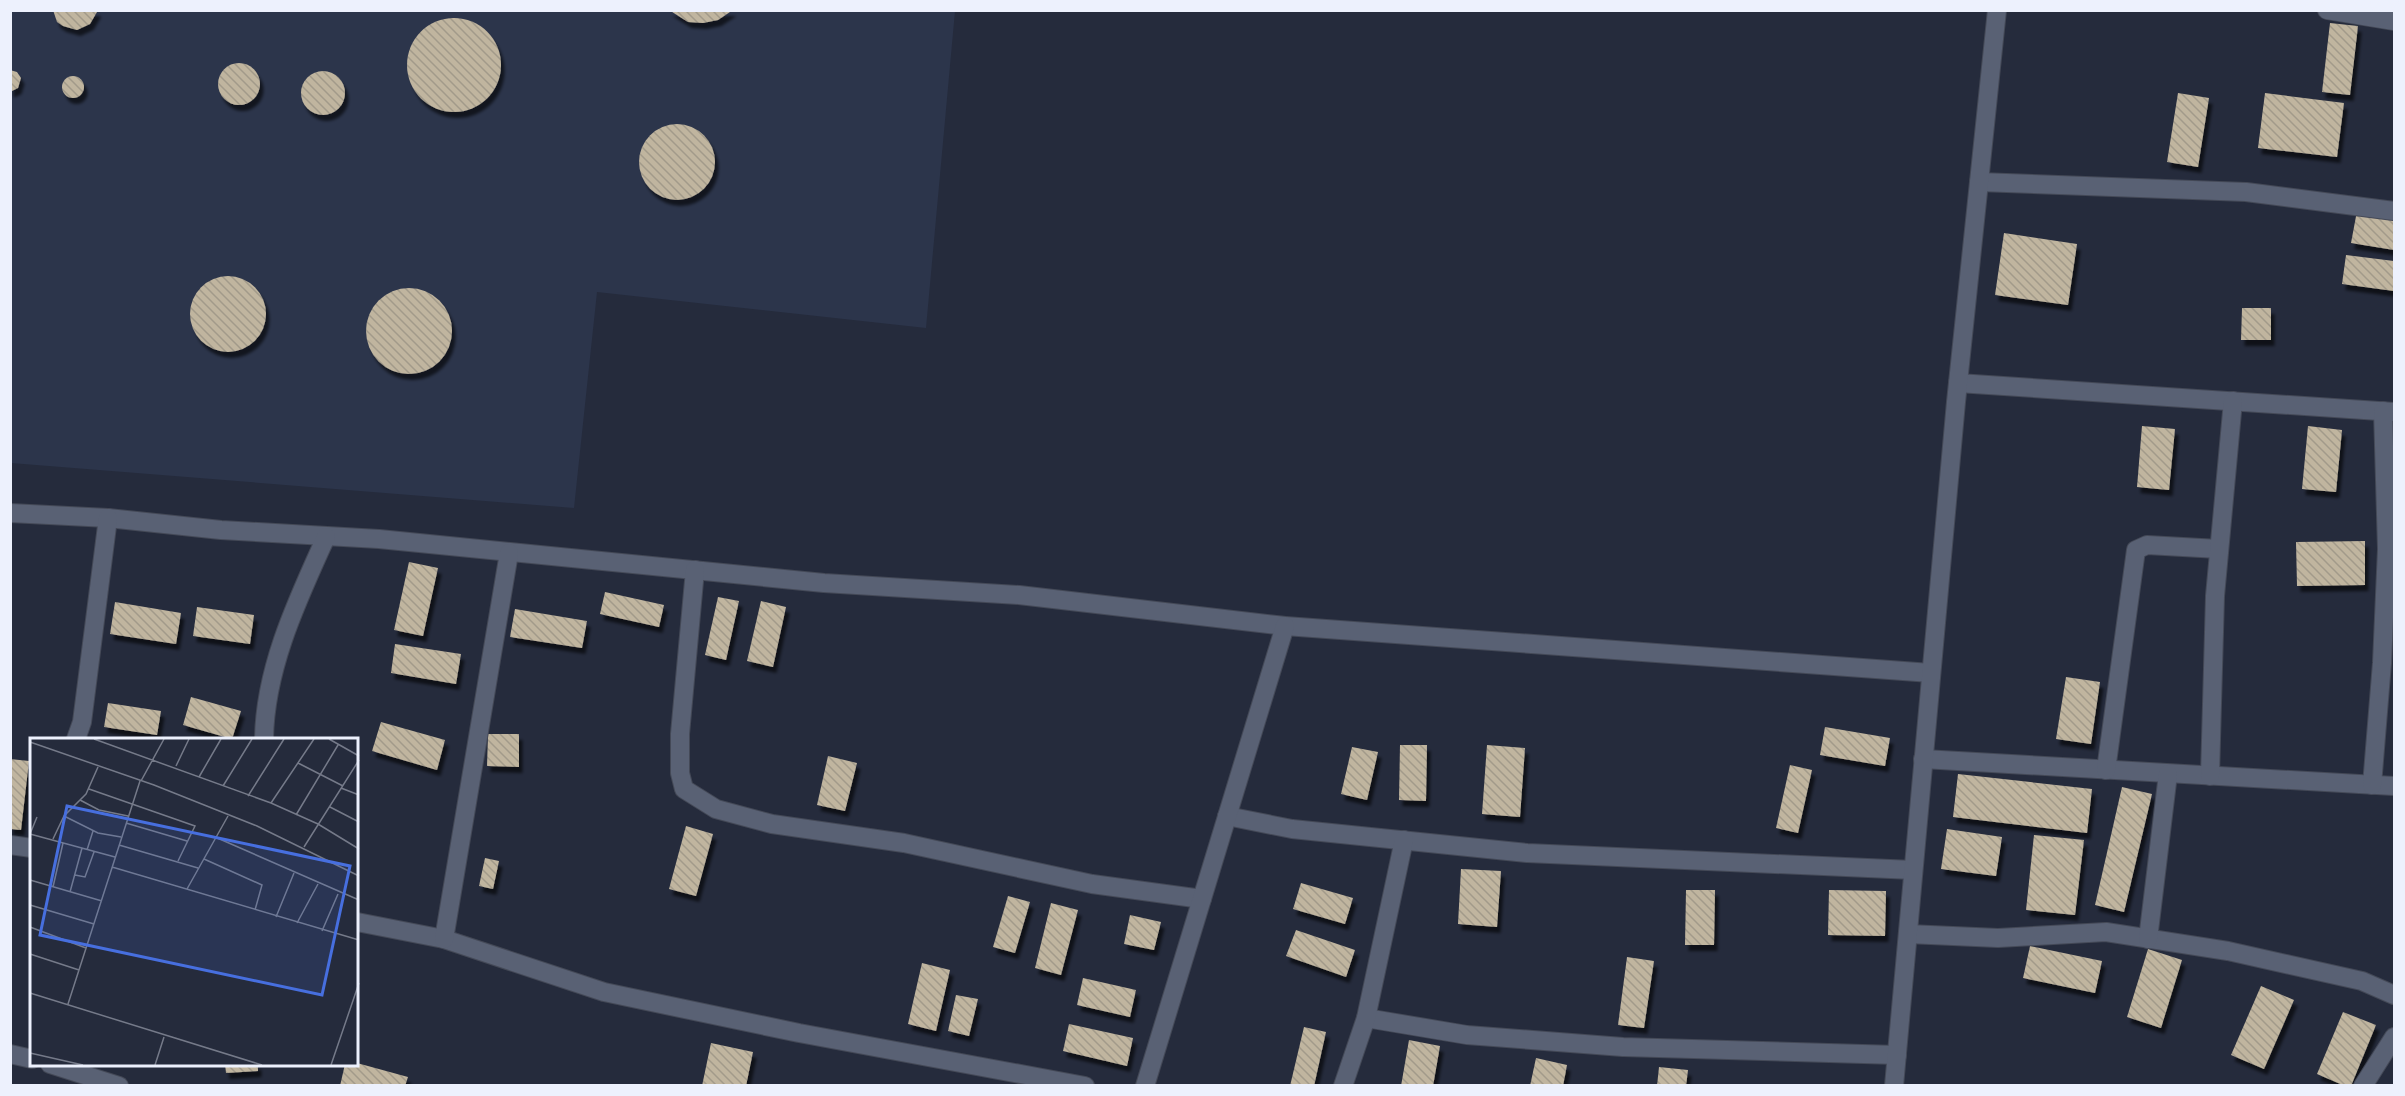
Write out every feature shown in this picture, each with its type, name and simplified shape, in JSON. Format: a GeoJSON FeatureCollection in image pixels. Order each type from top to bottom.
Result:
{"type":"FeatureCollection","features":[{"type":"Feature","properties":{"kind":"street"},"geometry":{"type":"LineString","coordinates":[[1894,1086],[1958,383],[1997,10]]}},
{"type":"Feature","properties":{"kind":"street"},"geometry":{"type":"LineString","coordinates":[[2327,10],[2394,21]]}},
{"type":"Feature","properties":{"kind":"street"},"geometry":{"type":"LineString","coordinates":[[1979,182],[2246,192],[2394,211]]}},
{"type":"Feature","properties":{"kind":"street"},"geometry":{"type":"LineString","coordinates":[[1958,383],[2389,412],[2387,549],[2382,663],[2372,785]]}},
{"type":"Feature","properties":{"kind":"street"},"geometry":{"type":"LineString","coordinates":[[2210,776],[2215,596],[2233,401]]}},
{"type":"Feature","properties":{"kind":"street"},"geometry":{"type":"LineString","coordinates":[[10,513],[108,518],[221,531],[379,539],[824,583],[1019,595],[1286,626],[1931,673]]}},
{"type":"Feature","properties":{"kind":"street"},"geometry":{"type":"LineString","coordinates":[[76,738],[82,722],[108,518]]}},
{"type":"Feature","properties":{"kind":"street"},"geometry":{"type":"LineString","coordinates":[[264,738],[265,715],[288,623],[326,537]]}},
{"type":"Feature","properties":{"kind":"street"},"geometry":{"type":"LineString","coordinates":[[2106,770],[2136,550],[2147,545],[2219,549]]}},
{"type":"Feature","properties":{"kind":"street"},"geometry":{"type":"LineString","coordinates":[[444,939],[509,553]]}},
{"type":"Feature","properties":{"kind":"street"},"geometry":{"type":"LineString","coordinates":[[695,570],[680,734],[680,773],[684,789],[716,808],[772,824],[904,843],[1092,884],[1202,900]]}},
{"type":"Feature","properties":{"kind":"street"},"geometry":{"type":"LineString","coordinates":[[1146,1086],[1286,626]]}},
{"type":"Feature","properties":{"kind":"street"},"geometry":{"type":"LineString","coordinates":[[1923,759],[2394,786]]}},
{"type":"Feature","properties":{"kind":"street"},"geometry":{"type":"LineString","coordinates":[[2148,939],[2168,774]]}},
{"type":"Feature","properties":{"kind":"street"},"geometry":{"type":"LineString","coordinates":[[1227,816],[1292,829],[1527,854],[1913,870]]}},
{"type":"Feature","properties":{"kind":"street"},"geometry":{"type":"LineString","coordinates":[[1343,1086],[1366,1018],[1404,840]]}},
{"type":"Feature","properties":{"kind":"street"},"geometry":{"type":"LineString","coordinates":[[10,845],[30,848]]}},
{"type":"Feature","properties":{"kind":"street"},"geometry":{"type":"LineString","coordinates":[[358,922],[444,939],[604,992],[799,1033],[1085,1086]]}},
{"type":"Feature","properties":{"kind":"street"},"geometry":{"type":"LineString","coordinates":[[1908,934],[1998,938],[2106,932],[2228,951],[2351,979],[2394,995]]}},
{"type":"Feature","properties":{"kind":"street"},"geometry":{"type":"LineString","coordinates":[[1366,1018],[1467,1035],[1612,1047],[1897,1055]]}},
{"type":"Feature","properties":{"kind":"street"},"geometry":{"type":"LineString","coordinates":[[2363,1086],[2394,1037]]}},
{"type":"Feature","properties":{"kind":"street"},"geometry":{"type":"LineString","coordinates":[[10,1054],[30,1059]]}},
{"type":"Feature","properties":{"kind":"street"},"geometry":{"type":"LineString","coordinates":[[53,1066],[119,1086]]}},
{"type":"Feature","properties":{"kind":"shaded area"},"geometry":{"type":"Polygon","coordinates":[[[10,11],[955,11],[926,328],[597,292],[574,508],[11,463],[10,11]]]}},
{"type":"Feature","properties":{"kind":"building"},"geometry":{"type":"Polygon","coordinates":[[[53,10],[97,10],[97,12],[90,24],[77,30],[57,22],[53,10]]]}},
{"type":"Feature","properties":{"kind":"building"},"geometry":{"type":"Polygon","coordinates":[[[669,10],[733,10],[718,20],[703,23],[688,22],[669,10]]]}},
{"type":"Feature","properties":{"kind":"building"},"geometry":{"type":"Polygon","coordinates":[[[454,18],[472,22],[487,32],[497,47],[501,65],[497,83],[487,98],[472,108],[454,112],[436,108],[421,98],[411,83],[407,65],[411,47],[421,32],[436,22],[454,18]]]}},
{"type":"Feature","properties":{"kind":"building"},"geometry":{"type":"Polygon","coordinates":[[[2330,23],[2358,26],[2350,95],[2322,92],[2330,23]]]}},
{"type":"Feature","properties":{"kind":"building"},"geometry":{"type":"Polygon","coordinates":[[[239,63],[254,69],[260,84],[254,99],[239,105],[224,99],[218,84],[224,69],[239,63]]]}},
{"type":"Feature","properties":{"kind":"building"},"geometry":{"type":"Polygon","coordinates":[[[10,70],[17,72],[21,78],[18,88],[12,91],[10,91],[10,70]]]}},
{"type":"Feature","properties":{"kind":"building"},"geometry":{"type":"Polygon","coordinates":[[[323,71],[338,78],[345,93],[338,108],[323,115],[308,108],[301,93],[308,78],[323,71]]]}},
{"type":"Feature","properties":{"kind":"building"},"geometry":{"type":"Polygon","coordinates":[[[73,76],[81,79],[84,87],[81,95],[73,98],[65,95],[62,87],[65,79],[73,76]]]}},
{"type":"Feature","properties":{"kind":"building"},"geometry":{"type":"Polygon","coordinates":[[[2178,93],[2209,98],[2198,167],[2167,162],[2178,93]]]}},
{"type":"Feature","properties":{"kind":"building"},"geometry":{"type":"Polygon","coordinates":[[[2265,93],[2344,103],[2337,157],[2258,148],[2265,93]]]}},
{"type":"Feature","properties":{"kind":"building"},"geometry":{"type":"Polygon","coordinates":[[[677,124],[692,127],[704,135],[712,147],[715,162],[712,177],[704,189],[692,197],[677,200],[662,197],[650,189],[642,177],[639,162],[642,147],[650,135],[662,127],[677,124]]]}},
{"type":"Feature","properties":{"kind":"building"},"geometry":{"type":"Polygon","coordinates":[[[2357,211],[2394,217],[2394,250],[2351,243],[2357,211]]]}},
{"type":"Feature","properties":{"kind":"building"},"geometry":{"type":"Polygon","coordinates":[[[2004,233],[2077,244],[2068,305],[1995,295],[2004,233]]]}},
{"type":"Feature","properties":{"kind":"building"},"geometry":{"type":"Polygon","coordinates":[[[2346,255],[2394,261],[2394,291],[2342,284],[2346,255]]]}},
{"type":"Feature","properties":{"kind":"building"},"geometry":{"type":"Polygon","coordinates":[[[236,276],[249,282],[260,293],[266,306],[264,329],[249,346],[236,352],[220,352],[207,346],[192,329],[190,306],[196,293],[213,278],[236,276]]]}},
{"type":"Feature","properties":{"kind":"building"},"geometry":{"type":"Polygon","coordinates":[[[401,288],[417,288],[440,300],[449,314],[452,331],[449,348],[440,362],[417,374],[401,374],[385,367],[373,355],[366,339],[366,323],[373,307],[385,295],[401,288]]]}},
{"type":"Feature","properties":{"kind":"building"},"geometry":{"type":"Polygon","coordinates":[[[2242,308],[2271,308],[2271,340],[2241,340],[2242,308]]]}},
{"type":"Feature","properties":{"kind":"building"},"geometry":{"type":"Polygon","coordinates":[[[2142,426],[2175,429],[2169,490],[2137,487],[2142,426]]]}},
{"type":"Feature","properties":{"kind":"building"},"geometry":{"type":"Polygon","coordinates":[[[2308,426],[2342,430],[2336,492],[2302,489],[2308,426]]]}},
{"type":"Feature","properties":{"kind":"building"},"geometry":{"type":"Polygon","coordinates":[[[2365,541],[2365,585],[2297,586],[2296,542],[2365,541]]]}},
{"type":"Feature","properties":{"kind":"building"},"geometry":{"type":"Polygon","coordinates":[[[409,562],[438,568],[423,636],[394,630],[409,562]]]}},
{"type":"Feature","properties":{"kind":"building"},"geometry":{"type":"Polygon","coordinates":[[[605,592],[664,605],[659,627],[600,614],[605,592]]]}},
{"type":"Feature","properties":{"kind":"building"},"geometry":{"type":"Polygon","coordinates":[[[718,597],[739,601],[726,660],[705,655],[718,597]]]}},
{"type":"Feature","properties":{"kind":"building"},"geometry":{"type":"Polygon","coordinates":[[[761,601],[786,607],[773,667],[747,661],[761,601]]]}},
{"type":"Feature","properties":{"kind":"building"},"geometry":{"type":"Polygon","coordinates":[[[115,602],[181,613],[176,644],[110,634],[115,602]]]}},
{"type":"Feature","properties":{"kind":"building"},"geometry":{"type":"Polygon","coordinates":[[[197,607],[254,615],[250,644],[193,636],[197,607]]]}},
{"type":"Feature","properties":{"kind":"building"},"geometry":{"type":"Polygon","coordinates":[[[515,609],[587,621],[582,648],[510,637],[515,609]]]}},
{"type":"Feature","properties":{"kind":"building"},"geometry":{"type":"Polygon","coordinates":[[[395,644],[461,654],[456,684],[391,673],[395,644]]]}},
{"type":"Feature","properties":{"kind":"building"},"geometry":{"type":"Polygon","coordinates":[[[2066,677],[2100,682],[2091,744],[2056,739],[2066,677]]]}},
{"type":"Feature","properties":{"kind":"building"},"geometry":{"type":"Polygon","coordinates":[[[191,697],[241,711],[232,738],[183,725],[191,697]]]}},
{"type":"Feature","properties":{"kind":"building"},"geometry":{"type":"Polygon","coordinates":[[[108,703],[161,711],[157,735],[104,727],[108,703]]]}},
{"type":"Feature","properties":{"kind":"building"},"geometry":{"type":"Polygon","coordinates":[[[381,722],[445,740],[437,770],[372,751],[381,722]]]}},
{"type":"Feature","properties":{"kind":"building"},"geometry":{"type":"Polygon","coordinates":[[[1825,727],[1890,738],[1885,766],[1820,755],[1825,727]]]}},
{"type":"Feature","properties":{"kind":"building"},"geometry":{"type":"Polygon","coordinates":[[[488,734],[519,734],[519,767],[487,766],[488,734]]]}},
{"type":"Feature","properties":{"kind":"building"},"geometry":{"type":"Polygon","coordinates":[[[1400,745],[1427,745],[1426,801],[1399,800],[1400,745]]]}},
{"type":"Feature","properties":{"kind":"building"},"geometry":{"type":"Polygon","coordinates":[[[1487,745],[1525,748],[1520,817],[1482,814],[1487,745]]]}},
{"type":"Feature","properties":{"kind":"building"},"geometry":{"type":"Polygon","coordinates":[[[1352,747],[1378,752],[1367,800],[1341,794],[1352,747]]]}},
{"type":"Feature","properties":{"kind":"building"},"geometry":{"type":"Polygon","coordinates":[[[828,756],[857,763],[845,811],[817,805],[828,756]]]}},
{"type":"Feature","properties":{"kind":"building"},"geometry":{"type":"Polygon","coordinates":[[[10,759],[29,761],[21,830],[10,829],[10,759]]]}},
{"type":"Feature","properties":{"kind":"building"},"geometry":{"type":"Polygon","coordinates":[[[1790,765],[1812,770],[1798,833],[1776,828],[1790,765]]]}},
{"type":"Feature","properties":{"kind":"building"},"geometry":{"type":"Polygon","coordinates":[[[1958,774],[2092,789],[2087,833],[1953,817],[1958,774]]]}},
{"type":"Feature","properties":{"kind":"building"},"geometry":{"type":"Polygon","coordinates":[[[2122,787],[2152,794],[2124,912],[2095,905],[2122,787]]]}},
{"type":"Feature","properties":{"kind":"building"},"geometry":{"type":"Polygon","coordinates":[[[686,826],[713,834],[696,896],[669,889],[686,826]]]}},
{"type":"Feature","properties":{"kind":"building"},"geometry":{"type":"Polygon","coordinates":[[[1947,829],[2002,837],[1996,876],[1941,869],[1947,829]]]}},
{"type":"Feature","properties":{"kind":"building"},"geometry":{"type":"Polygon","coordinates":[[[2034,835],[2084,840],[2075,915],[2026,910],[2034,835]]]}},
{"type":"Feature","properties":{"kind":"building"},"geometry":{"type":"Polygon","coordinates":[[[485,858],[499,861],[493,889],[479,886],[485,858]]]}},
{"type":"Feature","properties":{"kind":"building"},"geometry":{"type":"Polygon","coordinates":[[[1461,869],[1501,871],[1497,927],[1458,924],[1461,869]]]}},
{"type":"Feature","properties":{"kind":"building"},"geometry":{"type":"Polygon","coordinates":[[[1301,883],[1353,898],[1345,924],[1293,909],[1301,883]]]}},
{"type":"Feature","properties":{"kind":"building"},"geometry":{"type":"Polygon","coordinates":[[[1686,890],[1715,890],[1714,945],[1685,945],[1686,890]]]}},
{"type":"Feature","properties":{"kind":"building"},"geometry":{"type":"Polygon","coordinates":[[[1829,890],[1886,891],[1885,936],[1828,935],[1829,890]]]}},
{"type":"Feature","properties":{"kind":"building"},"geometry":{"type":"Polygon","coordinates":[[[1008,896],[1030,902],[1015,953],[993,947],[1008,896]]]}},
{"type":"Feature","properties":{"kind":"building"},"geometry":{"type":"Polygon","coordinates":[[[1051,903],[1078,910],[1061,975],[1035,968],[1051,903]]]}},
{"type":"Feature","properties":{"kind":"building"},"geometry":{"type":"Polygon","coordinates":[[[1130,915],[1161,922],[1154,950],[1124,944],[1130,915]]]}},
{"type":"Feature","properties":{"kind":"building"},"geometry":{"type":"Polygon","coordinates":[[[1296,930],[1355,950],[1346,977],[1286,956],[1296,930]]]}},
{"type":"Feature","properties":{"kind":"building"},"geometry":{"type":"Polygon","coordinates":[[[2030,946],[2102,961],[2095,993],[2023,978],[2030,946]]]}},
{"type":"Feature","properties":{"kind":"building"},"geometry":{"type":"Polygon","coordinates":[[[2148,949],[2182,960],[2161,1028],[2127,1017],[2148,949]]]}},
{"type":"Feature","properties":{"kind":"building"},"geometry":{"type":"Polygon","coordinates":[[[1627,957],[1654,961],[1644,1028],[1618,1025],[1627,957]]]}},
{"type":"Feature","properties":{"kind":"building"},"geometry":{"type":"Polygon","coordinates":[[[922,963],[950,970],[936,1031],[908,1024],[922,963]]]}},
{"type":"Feature","properties":{"kind":"building"},"geometry":{"type":"Polygon","coordinates":[[[1083,978],[1136,990],[1130,1017],[1077,1005],[1083,978]]]}},
{"type":"Feature","properties":{"kind":"building"},"geometry":{"type":"Polygon","coordinates":[[[2261,986],[2294,1000],[2264,1069],[2231,1055],[2261,986]]]}},
{"type":"Feature","properties":{"kind":"building"},"geometry":{"type":"Polygon","coordinates":[[[956,995],[978,999],[969,1036],[948,1031],[956,995]]]}},
{"type":"Feature","properties":{"kind":"building"},"geometry":{"type":"Polygon","coordinates":[[[2343,1012],[2376,1025],[2351,1086],[2345,1086],[2317,1074],[2343,1012]]]}},
{"type":"Feature","properties":{"kind":"building"},"geometry":{"type":"Polygon","coordinates":[[[1069,1024],[1133,1038],[1127,1066],[1063,1051],[1069,1024]]]}},
{"type":"Feature","properties":{"kind":"building"},"geometry":{"type":"Polygon","coordinates":[[[1304,1027],[1326,1032],[1314,1086],[1290,1086],[1304,1027]]]}},
{"type":"Feature","properties":{"kind":"building"},"geometry":{"type":"Polygon","coordinates":[[[1409,1040],[1440,1046],[1433,1086],[1401,1086],[1409,1040]]]}},
{"type":"Feature","properties":{"kind":"building"},"geometry":{"type":"Polygon","coordinates":[[[711,1043],[753,1052],[746,1086],[702,1086],[711,1043]]]}},
{"type":"Feature","properties":{"kind":"building"},"geometry":{"type":"Polygon","coordinates":[[[1536,1058],[1567,1065],[1563,1086],[1530,1086],[1536,1058]]]}},
{"type":"Feature","properties":{"kind":"building"},"geometry":{"type":"Polygon","coordinates":[[[358,1063],[408,1077],[405,1086],[340,1086],[345,1066],[358,1066],[358,1063]]]}},
{"type":"Feature","properties":{"kind":"building"},"geometry":{"type":"Polygon","coordinates":[[[225,1066],[258,1066],[258,1071],[226,1073],[225,1066]]]}},
{"type":"Feature","properties":{"kind":"building"},"geometry":{"type":"Polygon","coordinates":[[[1659,1067],[1688,1070],[1686,1086],[1657,1086],[1659,1067]]]}}]}
